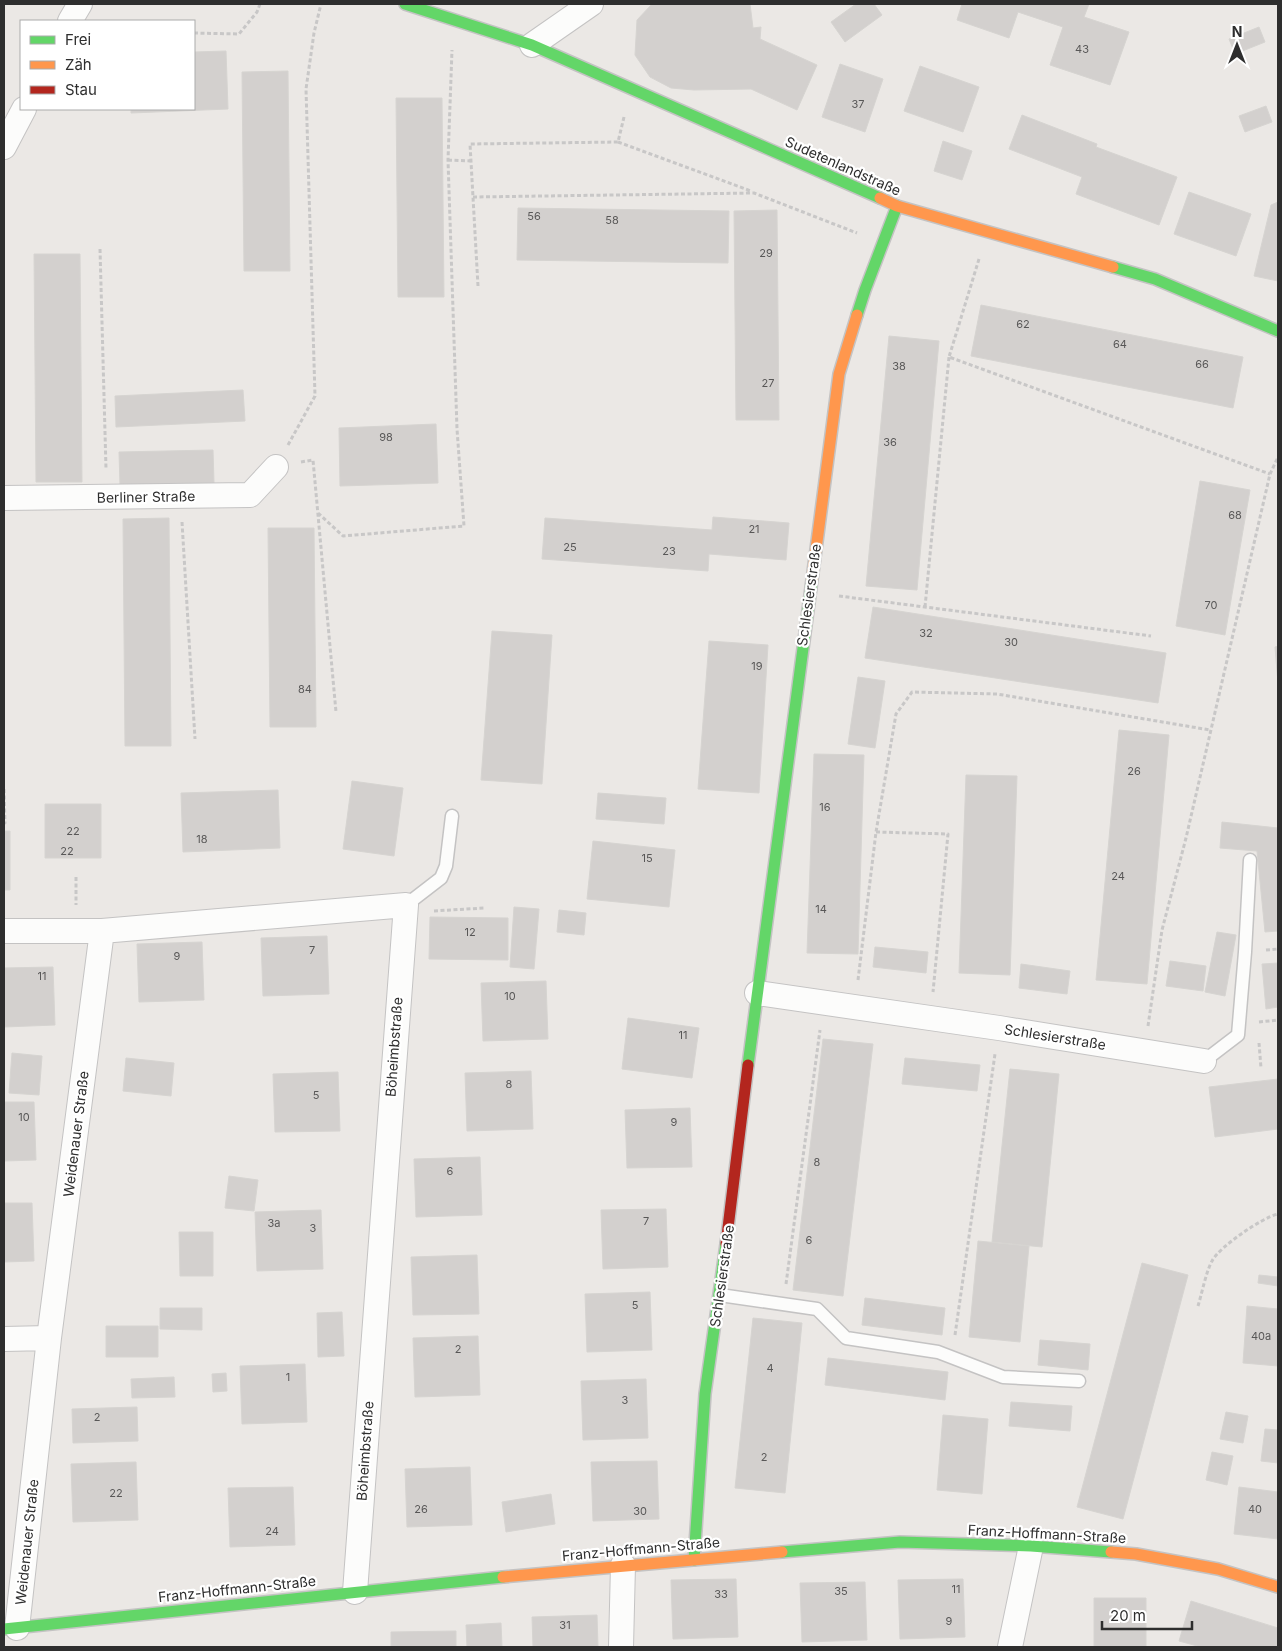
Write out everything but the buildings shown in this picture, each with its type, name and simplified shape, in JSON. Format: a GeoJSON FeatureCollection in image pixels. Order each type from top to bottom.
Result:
{"type":"FeatureCollection","features":[{"type":"Feature","properties":{"kind":"street"},"geometry":{"type":"LineString","coordinates":[[71,20],[80,4]]}},
{"type":"Feature","properties":{"kind":"street","name":"Sudetenlandstraße"},"geometry":{"type":"LineString","coordinates":[[405,4],[532,45],[897,206],[988,230],[1156,279],[1278,331]]}},
{"type":"Feature","properties":{"kind":"street"},"geometry":{"type":"LineString","coordinates":[[532,45],[591,4]]}},
{"type":"Feature","properties":{"kind":"street"},"geometry":{"type":"LineString","coordinates":[[4,147],[23,110]]}},
{"type":"Feature","properties":{"kind":"street","name":"Schlesierstraße"},"geometry":{"type":"LineString","coordinates":[[694,1560],[705,1394],[720,1295],[757,993],[839,374],[865,290],[897,206]]}},
{"type":"Feature","properties":{"kind":"street","name":"Berliner Straße"},"geometry":{"type":"LineString","coordinates":[[4,498],[250,495],[276,467]]}},
{"type":"Feature","properties":{"kind":"street"},"geometry":{"type":"LineString","coordinates":[[4,931],[102,931],[405,909]]}},
{"type":"Feature","properties":{"kind":"street","name":"Böheimbstraße"},"geometry":{"type":"LineString","coordinates":[[355,1592],[405,909]]}},
{"type":"Feature","properties":{"kind":"street","name":"Weidenauer Straße"},"geometry":{"type":"LineString","coordinates":[[10,1628],[102,931]]}},
{"type":"Feature","properties":{"kind":"street","name":"Schlesierstraße"},"geometry":{"type":"LineString","coordinates":[[757,993],[999,1028],[1204,1061]]}},
{"type":"Feature","properties":{"kind":"street"},"geometry":{"type":"LineString","coordinates":[[4,1339],[49,1338]]}},
{"type":"Feature","properties":{"kind":"street","name":"Franz-Hoffmann-Straße"},"geometry":{"type":"LineString","coordinates":[[10,1628],[623,1565],[900,1542],[1031,1546],[1136,1554],[1218,1569],[1278,1588]]}},
{"type":"Feature","properties":{"kind":"street"},"geometry":{"type":"LineString","coordinates":[[1010,1647],[1031,1546]]}},
{"type":"Feature","properties":{"kind":"street"},"geometry":{"type":"LineString","coordinates":[[620,1647],[623,1565]]}},
{"type":"Feature","properties":{"kind":"lane"},"geometry":{"type":"LineString","coordinates":[[405,909],[441,878],[446,866],[452,816]]}},
{"type":"Feature","properties":{"kind":"lane"},"geometry":{"type":"LineString","coordinates":[[1204,1061],[1238,1035],[1250,860]]}},
{"type":"Feature","properties":{"kind":"lane"},"geometry":{"type":"LineString","coordinates":[[720,1295],[817,1309],[846,1338],[938,1352],[1003,1377],[1079,1381]]}},
{"type":"Feature","properties":{"kind":"path"},"geometry":{"type":"LineString","coordinates":[[195,34],[239,34],[257,12],[260,4]]}},
{"type":"Feature","properties":{"kind":"path"},"geometry":{"type":"LineString","coordinates":[[276,467],[315,396],[306,89],[314,33],[321,4]]}},
{"type":"Feature","properties":{"kind":"path"},"geometry":{"type":"LineString","coordinates":[[318,513],[343,536],[464,526],[457,429],[448,160],[454,20]]}},
{"type":"Feature","properties":{"kind":"path"},"geometry":{"type":"LineString","coordinates":[[618,142],[631,89]]}},
{"type":"Feature","properties":{"kind":"path"},"geometry":{"type":"LineString","coordinates":[[478,286],[470,144],[618,142],[882,244]]}},
{"type":"Feature","properties":{"kind":"path"},"geometry":{"type":"LineString","coordinates":[[448,160],[471,161]]}},
{"type":"Feature","properties":{"kind":"path"},"geometry":{"type":"LineString","coordinates":[[473,197],[754,193]]}},
{"type":"Feature","properties":{"kind":"path"},"geometry":{"type":"LineString","coordinates":[[925,607],[949,357],[988,230]]}},
{"type":"Feature","properties":{"kind":"path"},"geometry":{"type":"LineString","coordinates":[[100,249],[106,497]]}},
{"type":"Feature","properties":{"kind":"path"},"geometry":{"type":"LineString","coordinates":[[949,357],[1270,474]]}},
{"type":"Feature","properties":{"kind":"path"},"geometry":{"type":"LineString","coordinates":[[1144,1051],[1162,930],[1270,474],[1278,457]]}},
{"type":"Feature","properties":{"kind":"path"},"geometry":{"type":"LineString","coordinates":[[276,467],[313,460],[336,712]]}},
{"type":"Feature","properties":{"kind":"path"},"geometry":{"type":"LineString","coordinates":[[181,496],[195,739]]}},
{"type":"Feature","properties":{"kind":"path"},"geometry":{"type":"LineString","coordinates":[[810,592],[1151,636]]}},
{"type":"Feature","properties":{"kind":"path"},"geometry":{"type":"LineString","coordinates":[[854,1007],[876,832],[896,714],[912,692],[997,694],[1210,730]]}},
{"type":"Feature","properties":{"kind":"path"},"geometry":{"type":"LineString","coordinates":[[4,789],[4,823]]}},
{"type":"Feature","properties":{"kind":"path"},"geometry":{"type":"LineString","coordinates":[[876,832],[948,834],[930,1018]]}},
{"type":"Feature","properties":{"kind":"path"},"geometry":{"type":"LineString","coordinates":[[405,909],[484,908]]}},
{"type":"Feature","properties":{"kind":"path"},"geometry":{"type":"LineString","coordinates":[[783,1304],[823,1002]]}},
{"type":"Feature","properties":{"kind":"path"},"geometry":{"type":"LineString","coordinates":[[952,1358],[999,1028]]}},
{"type":"Feature","properties":{"kind":"path"},"geometry":{"type":"LineString","coordinates":[[1198,1306],[1212,1260],[1239,1235],[1270,1216],[1278,1214]]}},
{"type":"Feature","properties":{"kind":"traffic: fast"},"geometry":{"type":"LineString","coordinates":[[405,4],[532,45],[880,198]]}},
{"type":"Feature","properties":{"kind":"traffic: fast"},"geometry":{"type":"LineString","coordinates":[[857,315],[897,206]]}},
{"type":"Feature","properties":{"kind":"traffic: fast"},"geometry":{"type":"LineString","coordinates":[[1113,267],[1155,279],[1278,331]]}},
{"type":"Feature","properties":{"kind":"traffic: fast"},"geometry":{"type":"LineString","coordinates":[[748,1065],[812,580]]}},
{"type":"Feature","properties":{"kind":"traffic: fast"},"geometry":{"type":"LineString","coordinates":[[694,1560],[705,1394],[726,1244]]}},
{"type":"Feature","properties":{"kind":"traffic: fast"},"geometry":{"type":"LineString","coordinates":[[782,1552],[900,1542],[1031,1546],[1111,1552]]}},
{"type":"Feature","properties":{"kind":"traffic: fast"},"geometry":{"type":"LineString","coordinates":[[4,1629],[503,1577]]}},
{"type":"Feature","properties":{"kind":"traffic: slow"},"geometry":{"type":"LineString","coordinates":[[880,198],[897,206],[1113,267]]}},
{"type":"Feature","properties":{"kind":"traffic: slow"},"geometry":{"type":"LineString","coordinates":[[812,580],[839,374],[857,315]]}},
{"type":"Feature","properties":{"kind":"traffic: slow"},"geometry":{"type":"LineString","coordinates":[[503,1577],[782,1552]]}},
{"type":"Feature","properties":{"kind":"traffic: slow"},"geometry":{"type":"LineString","coordinates":[[1111,1552],[1136,1554],[1218,1569],[1278,1587]]}},
{"type":"Feature","properties":{"kind":"traffic: jam"},"geometry":{"type":"LineString","coordinates":[[726,1244],[748,1065]]}}]}
